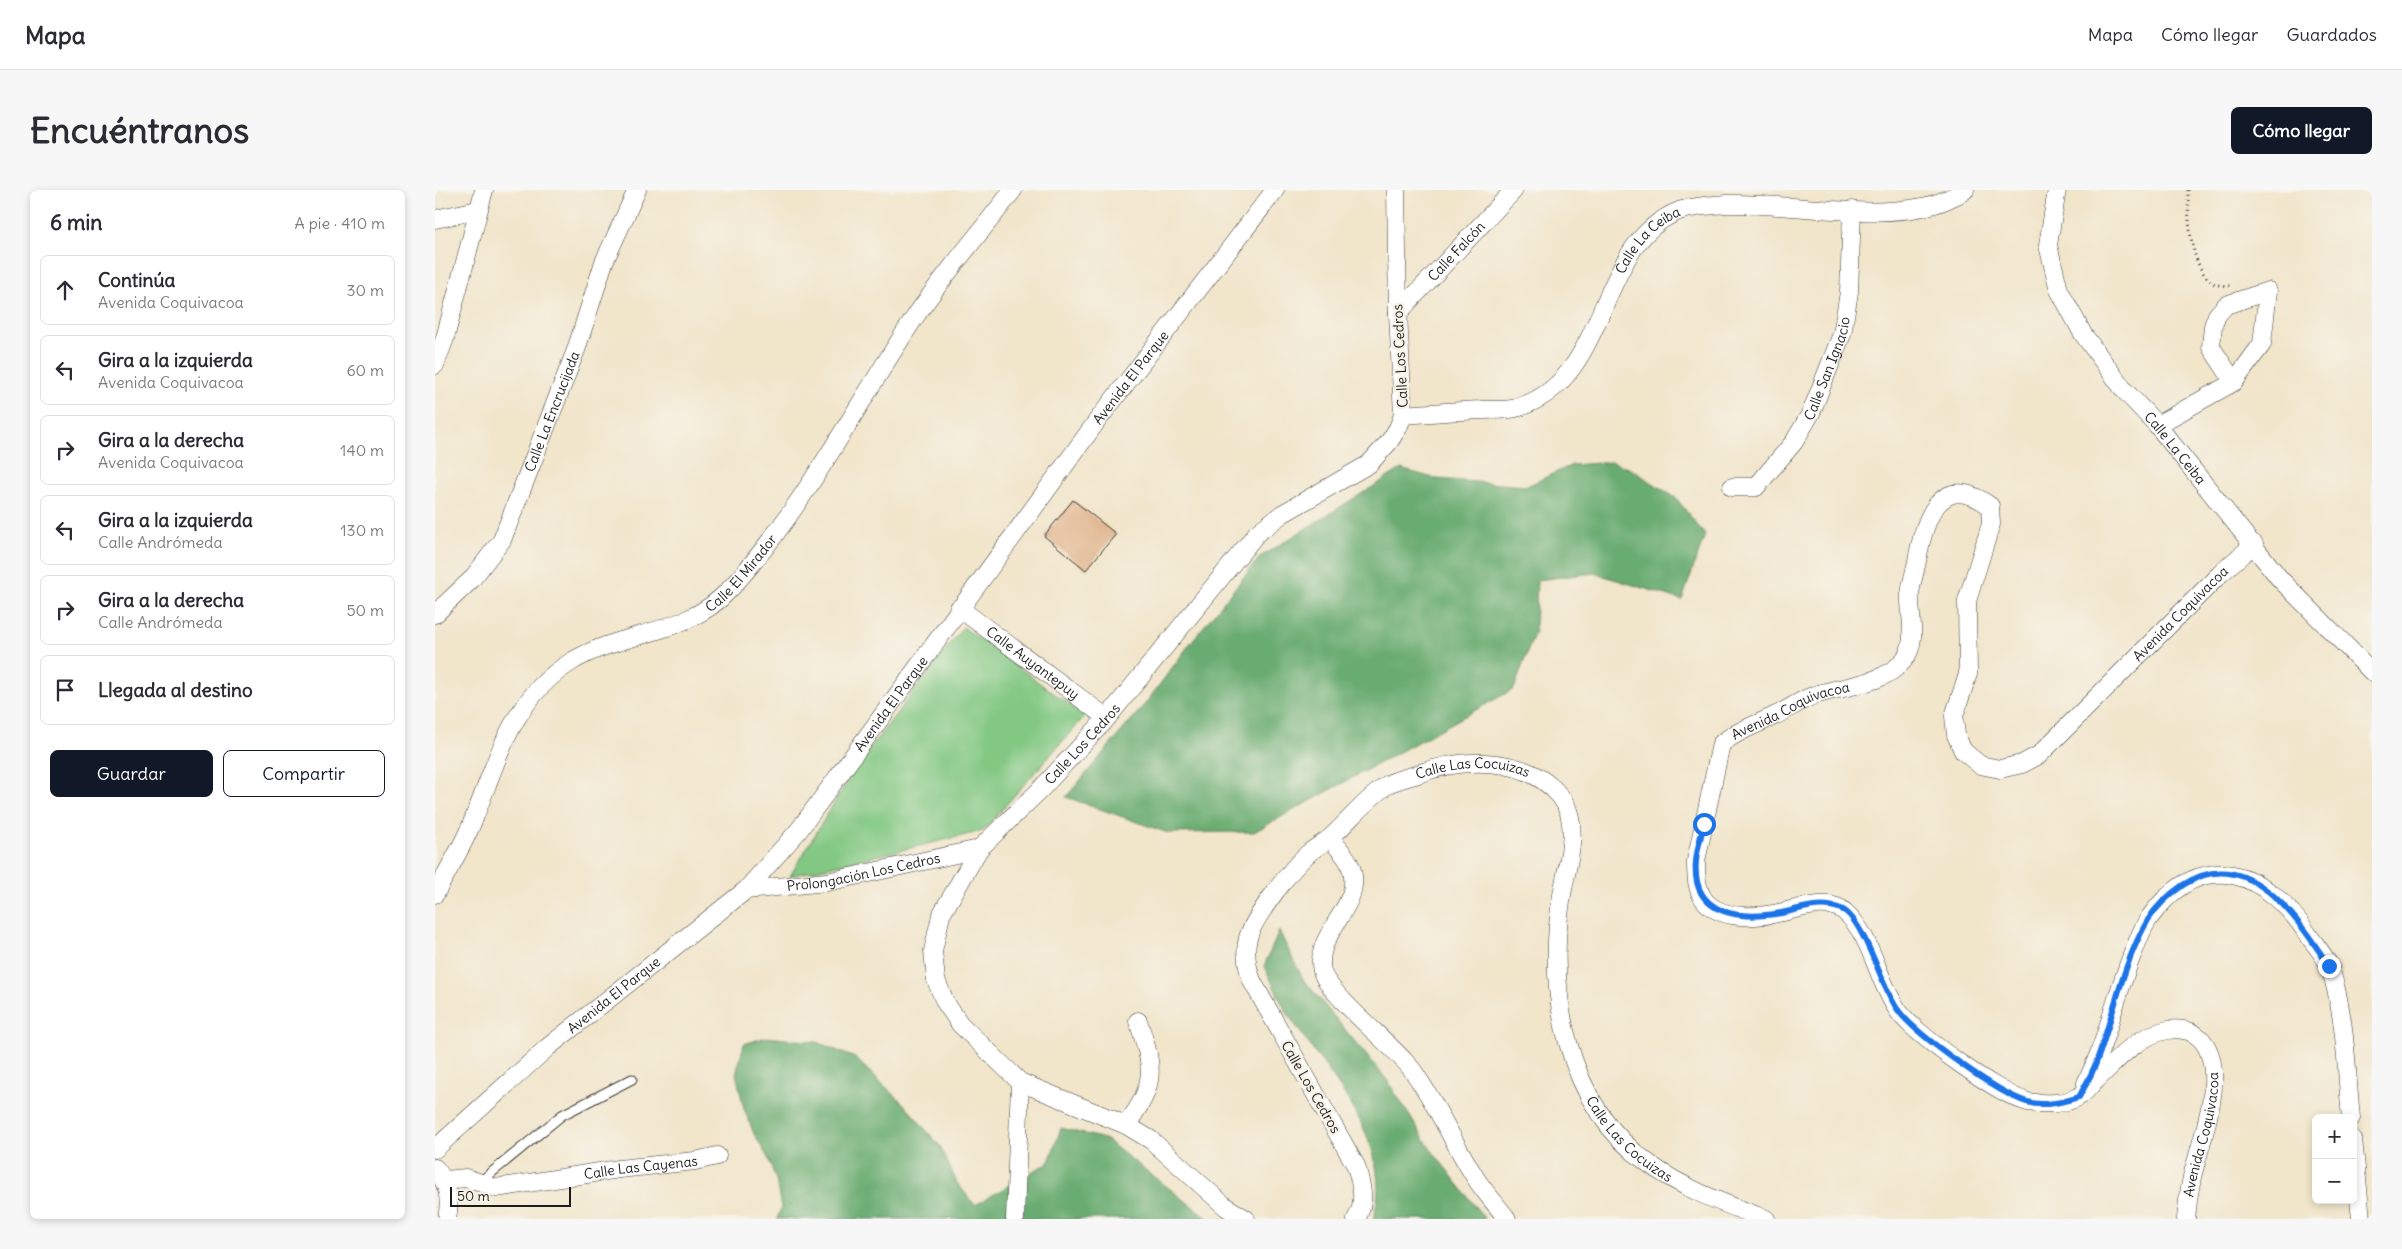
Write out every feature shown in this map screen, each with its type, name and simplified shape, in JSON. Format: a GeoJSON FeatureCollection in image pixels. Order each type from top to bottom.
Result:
{"type":"FeatureCollection","features":[{"type":"Feature","properties":{"kind":"street"},"geometry":{"type":"LineString","coordinates":[[435,365],[445,338],[484,190]]}},
{"type":"Feature","properties":{"kind":"street","name":"Calle La Encrucijada"},"geometry":{"type":"LineString","coordinates":[[435,614],[472,579],[502,540],[576,350],[604,262],[637,190]]}},
{"type":"Feature","properties":{"kind":"street","name":"Calle El Mirador"},"geometry":{"type":"LineString","coordinates":[[435,894],[471,826],[506,734],[527,700],[549,678],[572,661],[600,648],[663,630],[700,614],[727,592],[788,516],[828,457],[916,316],[1013,190]]}},
{"type":"Feature","properties":{"kind":"street","name":"Avenida El Parque"},"geometry":{"type":"LineString","coordinates":[[435,1149],[549,1048],[746,890],[799,830],[1097,421],[1275,190]]}},
{"type":"Feature","properties":{"kind":"street","name":"Calle Los Cedros"},"geometry":{"type":"LineString","coordinates":[[1246,1219],[1226,1207],[1151,1140],[1125,1125],[1019,1082],[960,1024],[945,1002],[936,980],[933,951],[941,915],[979,849],[1040,790],[1107,718],[1257,533],[1282,514],[1369,464],[1389,442],[1398,428],[1403,415],[1398,313],[1396,190]]}},
{"type":"Feature","properties":{"kind":"street","name":"Calle Falcón"},"geometry":{"type":"LineString","coordinates":[[1398,313],[1514,190]]}},
{"type":"Feature","properties":{"kind":"street","name":"Calle La Ceiba"},"geometry":{"type":"LineString","coordinates":[[1403,415],[1515,408],[1547,393],[1566,376],[1587,344],[1633,246],[1654,225],[1679,211],[1711,205],[1741,204],[1892,211],[1931,207],[1965,190]]}},
{"type":"Feature","properties":{"kind":"street","name":"Calle La Ceiba"},"geometry":{"type":"LineString","coordinates":[[2057,190],[2048,245],[2059,290],[2083,334],[2124,390],[2157,425],[2254,544],[2280,579],[2372,672]]}},
{"type":"Feature","properties":{"kind":"street"},"geometry":{"type":"LineString","coordinates":[[435,219],[478,210]]}},
{"type":"Feature","properties":{"kind":"street","name":"Calle San Ignacio"},"geometry":{"type":"LineString","coordinates":[[1732,487],[1756,486],[1794,442],[1819,396],[1842,334],[1852,266],[1852,210]]}},
{"type":"Feature","properties":{"kind":"street"},"geometry":{"type":"LineString","coordinates":[[2157,425],[2234,382],[2262,344],[2268,291],[2226,305],[2217,315],[2213,326],[2211,347],[2234,382]]}},
{"type":"Feature","properties":{"kind":"street","name":"Avenida Coquivacoa"},"geometry":{"type":"LineString","coordinates":[[2186,1219],[2191,1178],[2206,1127],[2212,1081],[2213,1065],[2209,1050],[2199,1037],[2190,1031],[2177,1029],[2156,1032],[2125,1050],[2079,1097],[2061,1102],[2027,1102],[1989,1083],[1915,1028],[1897,1010],[1855,922],[1842,909],[1824,906],[1805,906],[1782,912],[1742,916],[1725,913],[1706,902],[1697,881],[1696,861],[1721,744],[1732,734],[1777,715],[1794,704],[1815,695],[1869,680],[1887,673],[1903,662],[1912,644],[1910,595],[1927,520],[1938,502],[1955,492],[1976,496],[1990,506],[1991,515],[1991,524],[1967,601],[1968,674],[1955,716],[1956,735],[1963,751],[1980,765],[2000,769],[2022,764],[2039,755],[2220,574],[2254,544]]}},
{"type":"Feature","properties":{"kind":"street","name":"Calle Auyantepuy"},"geometry":{"type":"LineString","coordinates":[[959,608],[1107,718]]}},
{"type":"Feature","properties":{"kind":"street","name":"Calle Las Cocuizas"},"geometry":{"type":"LineString","coordinates":[[1330,838],[1363,804],[1390,784],[1428,770],[1463,764],[1509,765],[1530,773],[1549,785],[1561,797],[1569,815],[1572,840],[1559,911],[1556,942],[1556,981],[1575,1063],[1591,1100],[1614,1135],[1647,1163],[1678,1183],[1766,1219]]}},
{"type":"Feature","properties":{"kind":"street"},"geometry":{"type":"LineString","coordinates":[[1330,838],[1350,865],[1354,886],[1349,902],[1337,918],[1328,936],[1322,954],[1322,971],[1330,987],[1341,999],[1386,1040],[1411,1067],[1476,1178],[1507,1219]]}},
{"type":"Feature","properties":{"kind":"street","name":"Calle Los Cedros"},"geometry":{"type":"LineString","coordinates":[[1330,838],[1309,853],[1289,874],[1252,927],[1248,938],[1246,960],[1259,997],[1356,1166],[1362,1185],[1363,1200],[1356,1219]]}},
{"type":"Feature","properties":{"kind":"street","name":"Prolongación Los Cedros"},"geometry":{"type":"LineString","coordinates":[[746,890],[827,882],[979,849]]}},
{"type":"Feature","properties":{"kind":"street"},"geometry":{"type":"LineString","coordinates":[[2079,1097],[2096,1064],[2125,971],[2149,919],[2176,890],[2191,880],[2209,874],[2229,873],[2250,879],[2284,904],[2303,926],[2329,966],[2341,1010],[2351,1114]]}},
{"type":"Feature","properties":{"kind":"street"},"geometry":{"type":"LineString","coordinates":[[1125,1125],[1147,1095],[1150,1079],[1149,1061],[1138,1021]]}},
{"type":"Feature","properties":{"kind":"street"},"geometry":{"type":"LineString","coordinates":[[1015,1219],[1019,1082]]}},
{"type":"Feature","properties":{"kind":"street","name":"Calle Las Cayenas"},"geometry":{"type":"LineString","coordinates":[[440,1174],[466,1178],[496,1188],[619,1169],[695,1161],[717,1156]]}},
{"type":"Feature","properties":{"kind":"street"},"geometry":{"type":"LineString","coordinates":[[2355,1159],[2361,1219]]}},
{"type":"Feature","properties":{"kind":"street"},"geometry":{"type":"LineString","coordinates":[[440,1174],[449,1205],[447,1219]]}},
{"type":"Feature","properties":{"kind":"lane"},"geometry":{"type":"LineString","coordinates":[[480,1183],[562,1115],[632,1079]]}},
{"type":"Feature","properties":{"kind":"path"},"geometry":{"type":"LineString","coordinates":[[2188,190],[2191,242],[2201,270],[2215,284],[2233,286]]}},
{"type":"Feature","properties":{"kind":"green space"},"geometry":{"type":"Polygon","coordinates":[[[1612,462],[1631,469],[1676,498],[1705,535],[1682,600],[1594,573],[1537,580],[1535,631],[1514,689],[1254,832],[1168,833],[1066,797],[1145,704],[1192,641],[1260,557],[1401,469],[1437,479],[1527,486],[1572,465],[1612,462]]]}},
{"type":"Feature","properties":{"kind":"green space"},"geometry":{"type":"Polygon","coordinates":[[[963,627],[1085,716],[983,831],[790,876],[857,765],[963,627]]]}},
{"type":"Feature","properties":{"kind":"green space"},"geometry":{"type":"Polygon","coordinates":[[[1279,931],[1303,979],[1387,1080],[1430,1148],[1485,1219],[1373,1219],[1378,1190],[1375,1161],[1366,1134],[1353,1108],[1337,1083],[1286,1011],[1264,966],[1279,931]]]}},
{"type":"Feature","properties":{"kind":"green space"},"geometry":{"type":"Polygon","coordinates":[[[766,1037],[817,1042],[855,1058],[902,1102],[940,1146],[957,1183],[975,1205],[1049,1162],[1061,1128],[1105,1139],[1209,1219],[777,1219],[781,1208],[776,1180],[768,1158],[754,1134],[744,1109],[736,1074],[744,1044],[766,1037]]]}},
{"type":"Feature","properties":{"kind":"building"},"geometry":{"type":"Polygon","coordinates":[[[1073,500],[1116,534],[1086,570],[1044,536],[1073,500]]]}},
{"type":"Feature","properties":{"kind":"route"},"geometry":{"type":"LineString","coordinates":[[1704,824],[1696,861],[1697,881],[1706,902],[1725,913],[1742,916],[1782,912],[1805,906],[1824,906],[1842,909],[1855,922],[1897,1010],[1915,1028],[1989,1083],[2027,1102],[2044,1104],[2079,1097],[2096,1064],[2125,971],[2149,919],[2176,890],[2191,880],[2209,874],[2229,873],[2250,879],[2284,904],[2303,926],[2329,966]]}}]}
